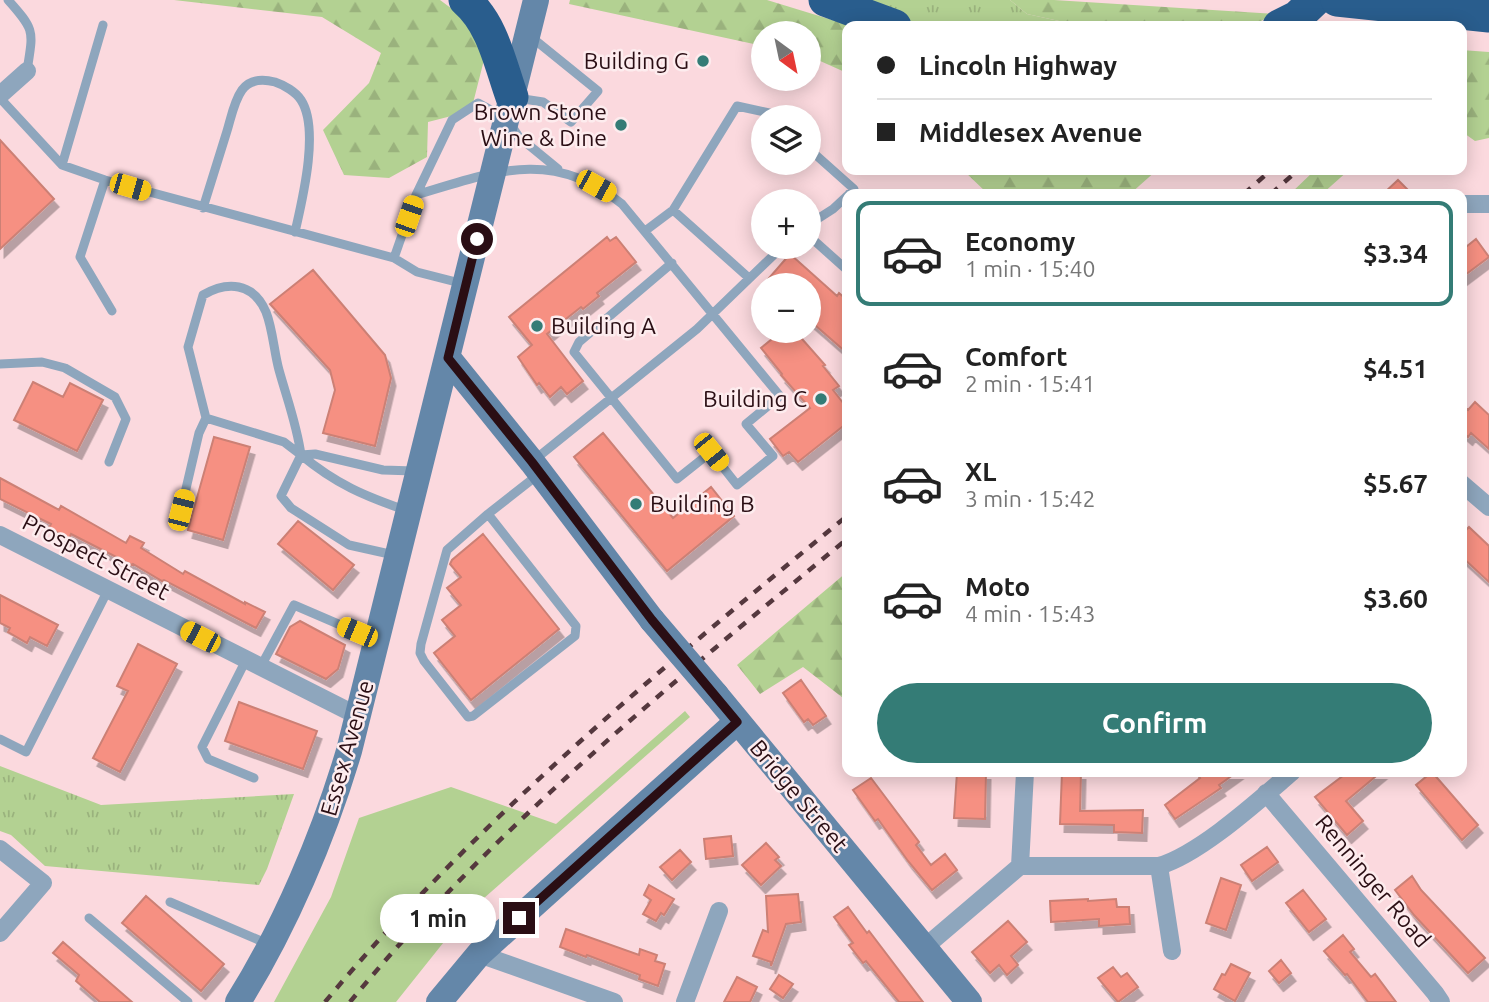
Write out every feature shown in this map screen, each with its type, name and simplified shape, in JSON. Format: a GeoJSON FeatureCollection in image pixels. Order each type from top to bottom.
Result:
{"type":"FeatureCollection","features":[{"type":"Feature","properties":{"kind":"highway"},"geometry":{"type":"LineString","coordinates":[[465,0],[481,16],[489,32],[509,108]]}},
{"type":"Feature","properties":{"kind":"highway"},"geometry":{"type":"LineString","coordinates":[[825,0],[882,21]]}},
{"type":"Feature","properties":{"kind":"highway"},"geometry":{"type":"LineString","coordinates":[[1288,21],[1315,0]]}},
{"type":"Feature","properties":{"kind":"highway"},"geometry":{"type":"LineString","coordinates":[[1337,0],[1489,16]]}},
{"type":"Feature","properties":{"kind":"street","name":"Essex Avenue"},"geometry":{"type":"LineString","coordinates":[[238,1002],[270,945],[331,810],[400,556],[536,0]]}},
{"type":"Feature","properties":{"kind":"street"},"geometry":{"type":"LineString","coordinates":[[0,96],[27,71]]}},
{"type":"Feature","properties":{"kind":"street"},"geometry":{"type":"LineString","coordinates":[[1467,204],[1489,204]]}},
{"type":"Feature","properties":{"kind":"street","name":"Bridge Street"},"geometry":{"type":"LineString","coordinates":[[448,358],[652,620],[969,1002]]}},
{"type":"Feature","properties":{"kind":"street"},"geometry":{"type":"LineString","coordinates":[[1467,488],[1489,507]]}},
{"type":"Feature","properties":{"kind":"street","name":"Prospect Street"},"geometry":{"type":"LineString","coordinates":[[0,535],[358,716]]}},
{"type":"Feature","properties":{"kind":"street"},"geometry":{"type":"LineString","coordinates":[[439,1002],[479,954],[737,722]]}},
{"type":"Feature","properties":{"kind":"street"},"geometry":{"type":"LineString","coordinates":[[1020,866],[1025,777]]}},
{"type":"Feature","properties":{"kind":"street"},"geometry":{"type":"LineString","coordinates":[[925,947],[1020,866],[1159,866],[1176,861],[1286,777]]}},
{"type":"Feature","properties":{"kind":"street","name":"Renninger Road"},"geometry":{"type":"LineString","coordinates":[[1266,793],[1441,1002]]}},
{"type":"Feature","properties":{"kind":"street"},"geometry":{"type":"LineString","coordinates":[[0,849],[43,883],[0,933]]}},
{"type":"Feature","properties":{"kind":"street"},"geometry":{"type":"LineString","coordinates":[[1159,866],[1172,951]]}},
{"type":"Feature","properties":{"kind":"street"},"geometry":{"type":"LineString","coordinates":[[685,1002],[719,911]]}},
{"type":"Feature","properties":{"kind":"street"},"geometry":{"type":"LineString","coordinates":[[479,954],[614,1002]]}},
{"type":"Feature","properties":{"kind":"lane"},"geometry":{"type":"LineString","coordinates":[[8,0],[30,27],[32,37],[27,71]]}},
{"type":"Feature","properties":{"kind":"lane"},"geometry":{"type":"LineString","coordinates":[[62,165],[103,25]]}},
{"type":"Feature","properties":{"kind":"lane"},"geometry":{"type":"LineString","coordinates":[[394,258],[416,195],[452,120],[478,103],[509,108],[543,102],[571,122],[598,91],[528,35]]}},
{"type":"Feature","properties":{"kind":"lane"},"geometry":{"type":"LineString","coordinates":[[203,208],[238,98],[242,90],[253,81],[264,79],[281,84],[295,94],[302,101],[308,118],[308,176],[295,232]]}},
{"type":"Feature","properties":{"kind":"lane"},"geometry":{"type":"LineString","coordinates":[[0,96],[62,165],[203,208],[394,258],[417,272],[465,284]]}},
{"type":"Feature","properties":{"kind":"lane"},"geometry":{"type":"LineString","coordinates":[[645,231],[673,210],[737,106],[751,109]]}},
{"type":"Feature","properties":{"kind":"lane"},"geometry":{"type":"LineString","coordinates":[[509,108],[519,137],[559,170]]}},
{"type":"Feature","properties":{"kind":"lane"},"geometry":{"type":"LineString","coordinates":[[821,161],[848,189]]}},
{"type":"Feature","properties":{"kind":"lane"},"geometry":{"type":"LineString","coordinates":[[416,195],[494,172],[559,170],[582,178],[609,193],[622,204],[645,231],[672,263],[714,313],[780,396],[746,424],[773,456],[737,485],[711,452],[677,479],[574,352],[575,347],[672,263]]}},
{"type":"Feature","properties":{"kind":"lane"},"geometry":{"type":"LineString","coordinates":[[105,180],[80,257],[112,311]]}},
{"type":"Feature","properties":{"kind":"lane"},"geometry":{"type":"LineString","coordinates":[[821,217],[842,201]]}},
{"type":"Feature","properties":{"kind":"lane"},"geometry":{"type":"LineString","coordinates":[[673,210],[749,278]]}},
{"type":"Feature","properties":{"kind":"lane"},"geometry":{"type":"LineString","coordinates":[[821,247],[842,266]]}},
{"type":"Feature","properties":{"kind":"lane"},"geometry":{"type":"LineString","coordinates":[[488,514],[577,630],[575,636],[473,716],[468,717],[420,653],[447,550],[611,400],[714,313],[769,259]]}},
{"type":"Feature","properties":{"kind":"lane"},"geometry":{"type":"LineString","coordinates":[[181,510],[206,418],[188,347],[203,295],[215,288],[232,284],[250,293],[265,311],[279,371],[297,425],[300,454],[281,496],[291,508],[349,545],[400,556]]}},
{"type":"Feature","properties":{"kind":"lane"},"geometry":{"type":"LineString","coordinates":[[0,364],[42,362],[65,368],[115,397],[126,419],[109,462]]}},
{"type":"Feature","properties":{"kind":"lane"},"geometry":{"type":"LineString","coordinates":[[206,418],[284,442],[318,470],[362,496],[410,511]]}},
{"type":"Feature","properties":{"kind":"lane"},"geometry":{"type":"LineString","coordinates":[[300,454],[315,454],[383,470],[419,471]]}},
{"type":"Feature","properties":{"kind":"lane"},"geometry":{"type":"LineString","coordinates":[[0,739],[26,752],[108,590]]}},
{"type":"Feature","properties":{"kind":"lane"},"geometry":{"type":"LineString","coordinates":[[254,778],[208,760],[202,747],[205,737],[294,606],[378,640]]}},
{"type":"Feature","properties":{"kind":"lane"},"geometry":{"type":"LineString","coordinates":[[170,902],[270,945]]}},
{"type":"Feature","properties":{"kind":"lane"},"geometry":{"type":"LineString","coordinates":[[89,918],[188,1002]]}},
{"type":"Feature","properties":{"kind":"green space"},"geometry":{"type":"Polygon","coordinates":[[[174,0],[440,0],[475,26],[485,56],[471,111],[428,122],[427,157],[389,178],[344,175],[323,130],[369,83],[381,53],[322,17],[174,0]]]}},
{"type":"Feature","properties":{"kind":"green space"},"geometry":{"type":"Polygon","coordinates":[[[570,0],[767,0],[842,23],[842,71],[821,61],[821,21],[751,21],[751,43],[569,4],[570,0]]]}},
{"type":"Feature","properties":{"kind":"green space"},"geometry":{"type":"Polygon","coordinates":[[[851,0],[1010,0],[1027,14],[1059,21],[907,21],[851,0]]]}},
{"type":"Feature","properties":{"kind":"green space"},"geometry":{"type":"Polygon","coordinates":[[[1010,0],[1054,0],[1274,14],[1261,21],[1059,21],[1027,14],[1010,0]]]}},
{"type":"Feature","properties":{"kind":"green space"},"geometry":{"type":"Polygon","coordinates":[[[1467,50],[1489,52],[1489,138],[1475,141],[1467,135],[1467,50]]]}},
{"type":"Feature","properties":{"kind":"green space"},"geometry":{"type":"Polygon","coordinates":[[[968,175],[1151,175],[1136,189],[983,189],[968,175]]]}},
{"type":"Feature","properties":{"kind":"green space"},"geometry":{"type":"Polygon","coordinates":[[[1310,175],[1343,175],[1328,189],[1295,189],[1310,175]]]}},
{"type":"Feature","properties":{"kind":"green space"},"geometry":{"type":"Polygon","coordinates":[[[842,576],[842,697],[803,667],[760,694],[737,665],[842,576]]]}},
{"type":"Feature","properties":{"kind":"green space"},"geometry":{"type":"Polygon","coordinates":[[[685,711],[690,717],[467,913],[396,1002],[274,1002],[331,897],[359,818],[451,787],[556,824],[685,711]]]}},
{"type":"Feature","properties":{"kind":"green space"},"geometry":{"type":"Polygon","coordinates":[[[0,766],[101,805],[294,794],[259,885],[45,866],[11,835],[0,831],[0,766]]]}},
{"type":"Feature","properties":{"kind":"building"},"geometry":{"type":"Polygon","coordinates":[[[0,140],[54,199],[0,249],[0,140]]]}},
{"type":"Feature","properties":{"kind":"building"},"geometry":{"type":"Polygon","coordinates":[[[1398,180],[1407,189],[1388,189],[1398,180]]]}},
{"type":"Feature","properties":{"kind":"building","name":"Building A"},"geometry":{"type":"Polygon","coordinates":[[[607,237],[610,241],[616,237],[636,262],[597,293],[599,296],[583,309],[581,307],[547,334],[583,381],[567,394],[561,387],[550,397],[539,383],[537,385],[518,357],[532,345],[509,317],[607,237]]]}},
{"type":"Feature","properties":{"kind":"building"},"geometry":{"type":"Polygon","coordinates":[[[1476,239],[1489,257],[1467,274],[1467,246],[1476,239]]]}},
{"type":"Feature","properties":{"kind":"building"},"geometry":{"type":"Polygon","coordinates":[[[786,259],[796,259],[811,273],[773,273],[786,259]]]}},
{"type":"Feature","properties":{"kind":"building"},"geometry":{"type":"Polygon","coordinates":[[[313,270],[385,355],[391,378],[375,446],[323,433],[335,390],[330,370],[270,304],[313,270]]]}},
{"type":"Feature","properties":{"kind":"building"},"geometry":{"type":"Polygon","coordinates":[[[821,282],[837,296],[839,293],[842,296],[842,349],[821,330],[821,282]]]}},
{"type":"Feature","properties":{"kind":"building","name":"Building C"},"geometry":{"type":"Polygon","coordinates":[[[767,343],[806,343],[839,386],[833,390],[842,402],[842,427],[798,462],[789,452],[783,456],[770,439],[810,408],[761,348],[767,343]]]}},
{"type":"Feature","properties":{"kind":"building"},"geometry":{"type":"Polygon","coordinates":[[[33,382],[63,397],[70,383],[103,400],[77,451],[14,420],[33,382]]]}},
{"type":"Feature","properties":{"kind":"building"},"geometry":{"type":"Polygon","coordinates":[[[1475,402],[1489,415],[1489,449],[1471,433],[1467,436],[1468,410],[1475,402]]]}},
{"type":"Feature","properties":{"kind":"building","name":"Building B"},"geometry":{"type":"Polygon","coordinates":[[[603,433],[673,518],[711,487],[734,516],[667,571],[574,457],[603,433]]]}},
{"type":"Feature","properties":{"kind":"building"},"geometry":{"type":"Polygon","coordinates":[[[214,437],[250,447],[223,540],[188,530],[214,437]]]}},
{"type":"Feature","properties":{"kind":"building"},"geometry":{"type":"Polygon","coordinates":[[[0,478],[59,510],[61,506],[126,543],[130,536],[144,543],[141,548],[183,574],[185,571],[265,612],[256,628],[71,534],[69,539],[49,528],[51,524],[0,499],[0,478]]]}},
{"type":"Feature","properties":{"kind":"building"},"geometry":{"type":"Polygon","coordinates":[[[298,521],[354,565],[333,590],[278,544],[298,521]]]}},
{"type":"Feature","properties":{"kind":"building"},"geometry":{"type":"Polygon","coordinates":[[[1469,527],[1489,546],[1489,582],[1467,562],[1469,527]]]}},
{"type":"Feature","properties":{"kind":"building"},"geometry":{"type":"Polygon","coordinates":[[[483,534],[559,629],[471,700],[434,653],[455,636],[442,620],[461,605],[447,588],[461,577],[450,564],[483,534]]]}},
{"type":"Feature","properties":{"kind":"building"},"geometry":{"type":"Polygon","coordinates":[[[0,595],[58,625],[47,646],[30,637],[27,643],[8,632],[10,628],[0,623],[0,595]]]}},
{"type":"Feature","properties":{"kind":"building"},"geometry":{"type":"Polygon","coordinates":[[[300,621],[345,645],[338,669],[326,679],[276,654],[290,627],[300,621]]]}},
{"type":"Feature","properties":{"kind":"building"},"geometry":{"type":"Polygon","coordinates":[[[138,644],[177,664],[120,772],[93,758],[128,691],[117,686],[138,644]]]}},
{"type":"Feature","properties":{"kind":"building"},"geometry":{"type":"Polygon","coordinates":[[[801,680],[826,716],[813,725],[808,719],[804,722],[783,693],[801,680]]]}},
{"type":"Feature","properties":{"kind":"building"},"geometry":{"type":"Polygon","coordinates":[[[239,702],[317,731],[303,769],[225,741],[239,702]]]}},
{"type":"Feature","properties":{"kind":"building"},"geometry":{"type":"Polygon","coordinates":[[[957,777],[986,777],[985,819],[954,818],[957,777]]]}},
{"type":"Feature","properties":{"kind":"building"},"geometry":{"type":"Polygon","coordinates":[[[1062,777],[1081,777],[1080,811],[1143,810],[1142,833],[1114,832],[1114,825],[1060,824],[1062,777]]]}},
{"type":"Feature","properties":{"kind":"building"},"geometry":{"type":"Polygon","coordinates":[[[1230,777],[1219,785],[1221,788],[1175,819],[1165,805],[1200,778],[1230,777]]]}},
{"type":"Feature","properties":{"kind":"building"},"geometry":{"type":"Polygon","coordinates":[[[1341,777],[1375,777],[1346,801],[1363,821],[1347,835],[1315,797],[1341,777]]]}},
{"type":"Feature","properties":{"kind":"building"},"geometry":{"type":"Polygon","coordinates":[[[1426,777],[1436,777],[1478,825],[1462,840],[1416,785],[1426,777]]]}},
{"type":"Feature","properties":{"kind":"building"},"geometry":{"type":"Polygon","coordinates":[[[871,778],[919,842],[916,845],[931,865],[945,854],[957,870],[932,890],[853,790],[871,778]]]}},
{"type":"Feature","properties":{"kind":"building"},"geometry":{"type":"Polygon","coordinates":[[[731,836],[733,856],[706,859],[704,839],[731,836]]]}},
{"type":"Feature","properties":{"kind":"building"},"geometry":{"type":"Polygon","coordinates":[[[766,843],[779,857],[775,860],[781,866],[761,885],[742,865],[766,843]]]}},
{"type":"Feature","properties":{"kind":"building"},"geometry":{"type":"Polygon","coordinates":[[[1267,847],[1278,862],[1252,881],[1241,865],[1267,847]]]}},
{"type":"Feature","properties":{"kind":"building"},"geometry":{"type":"Polygon","coordinates":[[[680,850],[691,862],[672,880],[660,867],[680,850]]]}},
{"type":"Feature","properties":{"kind":"building"},"geometry":{"type":"Polygon","coordinates":[[[1412,876],[1421,890],[1485,958],[1468,973],[1414,915],[1395,890],[1412,876]]]}},
{"type":"Feature","properties":{"kind":"building"},"geometry":{"type":"Polygon","coordinates":[[[1221,878],[1241,885],[1226,930],[1206,923],[1221,878]]]}},
{"type":"Feature","properties":{"kind":"building"},"geometry":{"type":"Polygon","coordinates":[[[649,885],[674,899],[664,915],[661,913],[656,921],[643,914],[651,900],[644,895],[649,885]]]}},
{"type":"Feature","properties":{"kind":"building"},"geometry":{"type":"Polygon","coordinates":[[[1303,890],[1326,919],[1309,932],[1286,903],[1303,890]]]}},
{"type":"Feature","properties":{"kind":"building"},"geometry":{"type":"Polygon","coordinates":[[[798,894],[801,922],[786,924],[771,966],[771,962],[753,956],[763,930],[768,932],[766,896],[798,894]]]}},
{"type":"Feature","properties":{"kind":"building"},"geometry":{"type":"Polygon","coordinates":[[[146,896],[224,964],[201,991],[122,923],[146,896]]]}},
{"type":"Feature","properties":{"kind":"building"},"geometry":{"type":"Polygon","coordinates":[[[1116,899],[1117,907],[1129,907],[1130,924],[1099,926],[1099,919],[1051,922],[1050,901],[1116,899]]]}},
{"type":"Feature","properties":{"kind":"building"},"geometry":{"type":"Polygon","coordinates":[[[848,907],[923,1002],[899,1002],[866,961],[863,963],[849,945],[853,943],[834,917],[848,907]]]}},
{"type":"Feature","properties":{"kind":"building"},"geometry":{"type":"Polygon","coordinates":[[[1008,921],[1027,942],[1011,956],[1018,965],[1007,975],[999,965],[990,973],[972,952],[1008,921]]]}},
{"type":"Feature","properties":{"kind":"building"},"geometry":{"type":"Polygon","coordinates":[[[566,929],[639,955],[640,949],[657,955],[655,961],[665,964],[658,986],[639,979],[640,975],[560,947],[566,929]]]}},
{"type":"Feature","properties":{"kind":"building"},"geometry":{"type":"Polygon","coordinates":[[[1343,935],[1354,949],[1350,952],[1371,977],[1375,974],[1396,1002],[1368,1002],[1347,974],[1345,975],[1324,951],[1343,935]]]}},
{"type":"Feature","properties":{"kind":"building"},"geometry":{"type":"Polygon","coordinates":[[[63,942],[132,1002],[100,1002],[76,981],[79,975],[53,953],[63,942]]]}},
{"type":"Feature","properties":{"kind":"building"},"geometry":{"type":"Polygon","coordinates":[[[1281,960],[1291,973],[1279,983],[1269,971],[1281,960]]]}},
{"type":"Feature","properties":{"kind":"building"},"geometry":{"type":"Polygon","coordinates":[[[1231,964],[1250,973],[1235,1001],[1214,989],[1231,964]]]}},
{"type":"Feature","properties":{"kind":"building"},"geometry":{"type":"Polygon","coordinates":[[[1113,967],[1121,977],[1127,973],[1138,987],[1118,1002],[1098,978],[1113,967]]]}},
{"type":"Feature","properties":{"kind":"building"},"geometry":{"type":"Polygon","coordinates":[[[779,975],[793,984],[783,998],[770,989],[779,975]]]}},
{"type":"Feature","properties":{"kind":"building"},"geometry":{"type":"Polygon","coordinates":[[[737,977],[757,987],[750,1002],[724,1002],[737,977]]]}},
{"type":"Feature","properties":{"kind":"railway"},"geometry":{"type":"LineString","coordinates":[[1410,21],[1430,0]]}},
{"type":"Feature","properties":{"kind":"railway"},"geometry":{"type":"LineString","coordinates":[[1434,21],[1454,0]]}},
{"type":"Feature","properties":{"kind":"railway"},"geometry":{"type":"LineString","coordinates":[[1250,189],[1265,175]]}},
{"type":"Feature","properties":{"kind":"railway"},"geometry":{"type":"LineString","coordinates":[[1277,189],[1292,175]]}},
{"type":"Feature","properties":{"kind":"railway"},"geometry":{"type":"LineString","coordinates":[[325,1002],[384,934],[509,807],[641,688],[842,520]]}},
{"type":"Feature","properties":{"kind":"railway"},"geometry":{"type":"LineString","coordinates":[[350,1002],[464,876],[587,758],[842,543]]}},
{"type":"Feature","properties":{"kind":"place","name":"Building G"},"geometry":{"type":"Point","coordinates":[703,61]}},
{"type":"Feature","properties":{"kind":"place","name":"Brown Stone Wine & Dine"},"geometry":{"type":"Point","coordinates":[621,125]}},
{"type":"Feature","properties":{"kind":"place","name":"Building A"},"geometry":{"type":"Point","coordinates":[537,326]}},
{"type":"Feature","properties":{"kind":"place","name":"Building C"},"geometry":{"type":"Point","coordinates":[821,399]}},
{"type":"Feature","properties":{"kind":"place","name":"Building B"},"geometry":{"type":"Point","coordinates":[636,504]}},
{"type":"Feature","properties":{"kind":"route"},"geometry":{"type":"LineString","coordinates":[[477,239],[448,358],[532,462],[652,620],[737,722],[519,918]]}}]}
